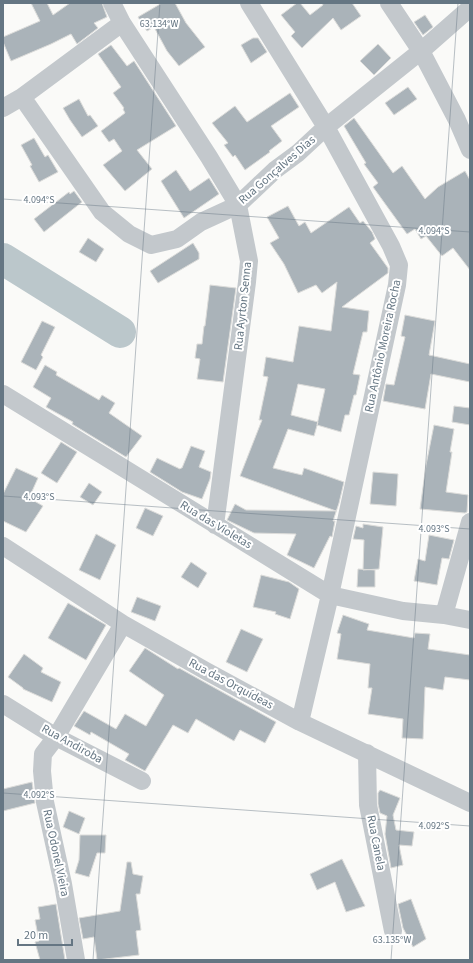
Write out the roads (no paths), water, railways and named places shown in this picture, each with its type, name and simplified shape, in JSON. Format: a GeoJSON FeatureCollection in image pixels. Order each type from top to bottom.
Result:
{"type":"FeatureCollection","features":[{"type":"Feature","properties":{"kind":"street","name":"Rua Ayrton Senna"},"geometry":{"type":"LineString","coordinates":[[112,3],[122,23],[209,157],[238,205],[249,261],[215,525]]}},
{"type":"Feature","properties":{"kind":"street","name":"Rua Antônio Moreira Rocha"},"geometry":{"type":"LineString","coordinates":[[249,3],[326,127],[391,246],[399,265],[397,285],[330,595],[300,722]]}},
{"type":"Feature","properties":{"kind":"street"},"geometry":{"type":"LineString","coordinates":[[389,3],[422,51],[457,120],[470,150]]}},
{"type":"Feature","properties":{"kind":"street","name":"Rua Gonçalves Dias"},"geometry":{"type":"LineString","coordinates":[[22,97],[102,212],[129,234],[151,245],[177,239],[201,222],[238,205],[275,170],[298,153],[326,127],[422,51],[470,8]]}},
{"type":"Feature","properties":{"kind":"street"},"geometry":{"type":"LineString","coordinates":[[3,108],[22,97],[122,23]]}},
{"type":"Feature","properties":{"kind":"street","name":"Rua das Violetas"},"geometry":{"type":"LineString","coordinates":[[3,394],[330,595],[403,611],[444,615],[470,620]]}},
{"type":"Feature","properties":{"kind":"street"},"geometry":{"type":"LineString","coordinates":[[444,615],[470,522]]}},
{"type":"Feature","properties":{"kind":"street","name":"Rua das Orquídeas"},"geometry":{"type":"LineString","coordinates":[[3,546],[123,624],[206,671],[300,722],[470,803]]}},
{"type":"Feature","properties":{"kind":"street","name":"Rua Odonel Vieira"},"geometry":{"type":"LineString","coordinates":[[76,960],[63,884],[45,802],[42,771],[44,754],[56,737],[123,624]]}},
{"type":"Feature","properties":{"kind":"street","name":"Rua Andiroba"},"geometry":{"type":"LineString","coordinates":[[3,704],[56,737],[142,781]]}},
{"type":"Feature","properties":{"kind":"street","name":"Rua Canela"},"geometry":{"type":"LineString","coordinates":[[367,753],[368,805],[393,931]]}},
{"type":"Feature","properties":{"kind":"waterway"},"geometry":{"type":"LineString","coordinates":[[3,259],[120,332]]}}]}
